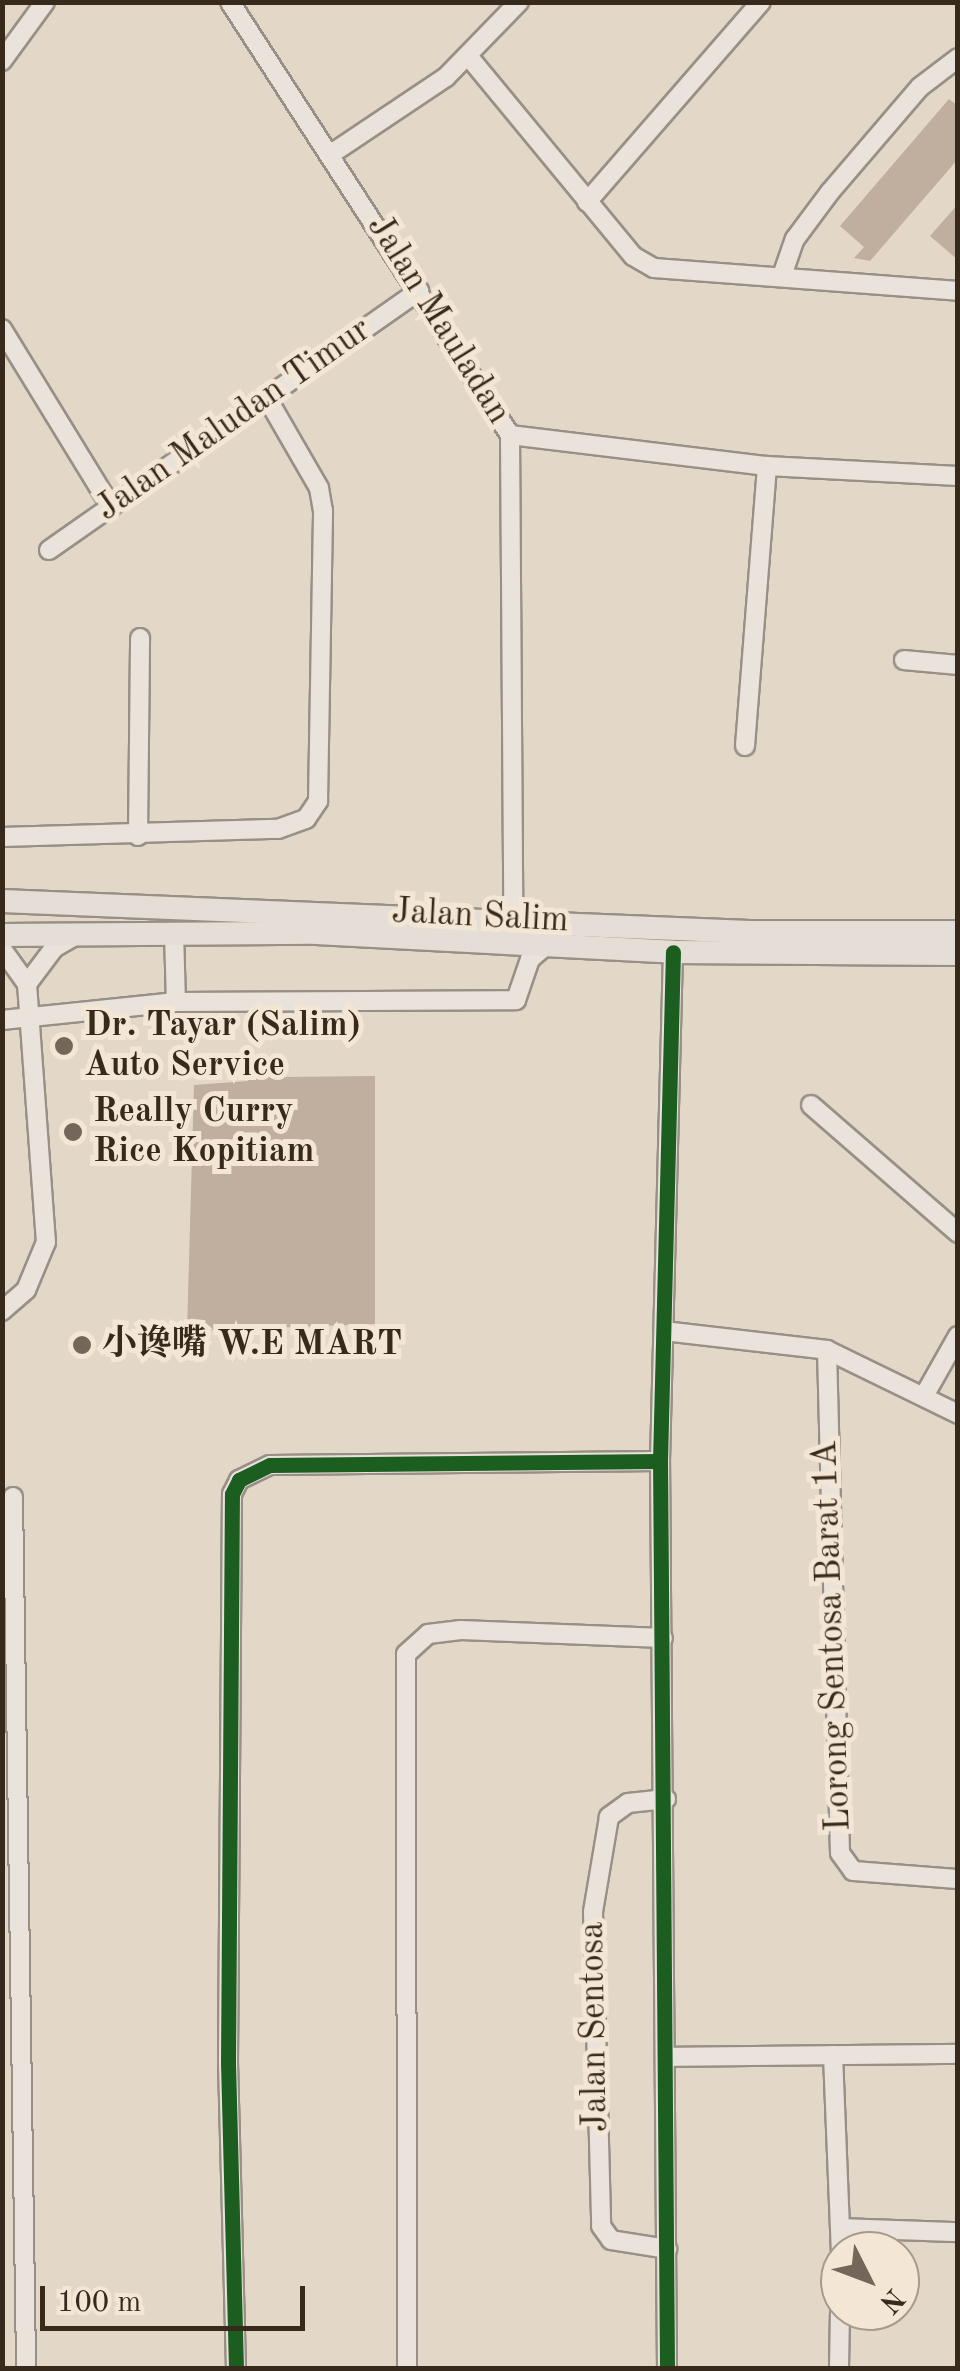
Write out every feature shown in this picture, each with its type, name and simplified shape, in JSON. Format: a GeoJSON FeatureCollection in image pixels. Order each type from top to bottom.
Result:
{"type":"FeatureCollection","features":[{"type":"Feature","properties":{"kind":"main road","name":"Jalan Salim"},"geometry":{"type":"LineString","coordinates":[[2,901],[512,918],[749,932],[958,932]]}},
{"type":"Feature","properties":{"kind":"main road","name":"Jalan Salim"},"geometry":{"type":"LineString","coordinates":[[2,935],[174,932],[673,952],[958,954]]}},
{"type":"Feature","properties":{"kind":"street"},"geometry":{"type":"LineString","coordinates":[[2,60],[45,2]]}},
{"type":"Feature","properties":{"kind":"street","name":"Jalan Mauladan"},"geometry":{"type":"LineString","coordinates":[[230,2],[510,435],[512,918]]}},
{"type":"Feature","properties":{"kind":"street"},"geometry":{"type":"LineString","coordinates":[[331,154],[469,57],[519,2]]}},
{"type":"Feature","properties":{"kind":"street"},"geometry":{"type":"LineString","coordinates":[[587,202],[760,2]]}},
{"type":"Feature","properties":{"kind":"street"},"geometry":{"type":"LineString","coordinates":[[469,57],[587,202],[654,268],[958,291]]}},
{"type":"Feature","properties":{"kind":"street"},"geometry":{"type":"LineString","coordinates":[[782,276],[795,239],[830,192],[920,86],[958,58]]}},
{"type":"Feature","properties":{"kind":"street","name":"Jalan Maludan Timur"},"geometry":{"type":"LineString","coordinates":[[49,550],[419,291]]}},
{"type":"Feature","properties":{"kind":"street"},"geometry":{"type":"LineString","coordinates":[[2,329],[110,507]]}},
{"type":"Feature","properties":{"kind":"street"},"geometry":{"type":"LineString","coordinates":[[2,836],[138,836],[278,829],[306,819],[318,800],[323,512],[319,488],[267,398]]}},
{"type":"Feature","properties":{"kind":"street"},"geometry":{"type":"LineString","coordinates":[[510,435],[768,466],[957,476]]}},
{"type":"Feature","properties":{"kind":"street"},"geometry":{"type":"LineString","coordinates":[[745,746],[768,466]]}},
{"type":"Feature","properties":{"kind":"street"},"geometry":{"type":"LineString","coordinates":[[138,836],[140,638]]}},
{"type":"Feature","properties":{"kind":"street"},"geometry":{"type":"LineString","coordinates":[[904,660],[958,665]]}},
{"type":"Feature","properties":{"kind":"street"},"geometry":{"type":"LineString","coordinates":[[174,932],[176,1002]]}},
{"type":"Feature","properties":{"kind":"street"},"geometry":{"type":"LineString","coordinates":[[28,984],[54,948],[78,934]]}},
{"type":"Feature","properties":{"kind":"street"},"geometry":{"type":"LineString","coordinates":[[2,1020],[176,1002],[516,1000],[530,959],[548,944]]}},
{"type":"Feature","properties":{"kind":"street"},"geometry":{"type":"LineString","coordinates":[[2,949],[28,984],[46,1242],[26,1290],[2,1312]]}},
{"type":"Feature","properties":{"kind":"street"},"geometry":{"type":"LineString","coordinates":[[667,2368],[666,1800],[660,1460],[673,952]]}},
{"type":"Feature","properties":{"kind":"street"},"geometry":{"type":"LineString","coordinates":[[811,1105],[958,1233]]}},
{"type":"Feature","properties":{"kind":"street"},"geometry":{"type":"LineString","coordinates":[[664,1331],[827,1350],[958,1414]]}},
{"type":"Feature","properties":{"kind":"street"},"geometry":{"type":"LineString","coordinates":[[924,1396],[958,1336]]}},
{"type":"Feature","properties":{"kind":"street","name":"Lorong Sentosa Barat 1A"},"geometry":{"type":"LineString","coordinates":[[827,1350],[840,1853],[853,1871],[958,1878]]}},
{"type":"Feature","properties":{"kind":"street"},"geometry":{"type":"LineString","coordinates":[[236,2368],[228,2062],[232,1494],[238,1480],[270,1465],[660,1460]]}},
{"type":"Feature","properties":{"kind":"street"},"geometry":{"type":"LineString","coordinates":[[13,1497],[8,1570],[26,2368]]}},
{"type":"Feature","properties":{"kind":"street"},"geometry":{"type":"LineString","coordinates":[[407,2368],[406,1654],[428,1634],[461,1630],[663,1638]]}},
{"type":"Feature","properties":{"kind":"street","name":"Jalan Sentosa"},"geometry":{"type":"LineString","coordinates":[[666,1800],[628,1803],[609,1817],[593,1912],[601,2226],[611,2240],[667,2250]]}},
{"type":"Feature","properties":{"kind":"street"},"geometry":{"type":"LineString","coordinates":[[666,2057],[958,2054]]}},
{"type":"Feature","properties":{"kind":"street"},"geometry":{"type":"LineString","coordinates":[[833,2056],[841,2228],[958,2232]]}},
{"type":"Feature","properties":{"kind":"street"},"geometry":{"type":"LineString","coordinates":[[839,2368],[840,2331]]}},
{"type":"Feature","properties":{"kind":"building"},"geometry":{"type":"Polygon","coordinates":[[[949,99],[958,106],[958,159],[870,261],[854,258],[864,247],[840,226],[949,99]]]}},
{"type":"Feature","properties":{"kind":"building"},"geometry":{"type":"Polygon","coordinates":[[[958,204],[958,260],[930,236],[958,204]]]}},
{"type":"Feature","properties":{"kind":"building"},"geometry":{"type":"Polygon","coordinates":[[[248,1056],[282,1056],[281,1077],[375,1076],[375,1324],[187,1331],[194,1085],[248,1081],[248,1056]]]}},
{"type":"Feature","properties":{"kind":"cycle path"},"geometry":{"type":"LineString","coordinates":[[667,2368],[660,1461],[673,952]]}},
{"type":"Feature","properties":{"kind":"cycle path"},"geometry":{"type":"LineString","coordinates":[[236,2368],[228,2062],[232,1494],[239,1480],[270,1465],[660,1461]]}},
{"type":"Feature","properties":{"kind":"place","name":"Dr. Tayar (Salim) Auto Service"},"geometry":{"type":"Point","coordinates":[64,1046]}},
{"type":"Feature","properties":{"kind":"place","name":"Really Curry Rice Kopitiam"},"geometry":{"type":"Point","coordinates":[73,1132]}},
{"type":"Feature","properties":{"kind":"place","name":"小谗嘴 W.E MART"},"geometry":{"type":"Point","coordinates":[82,1345]}}]}
